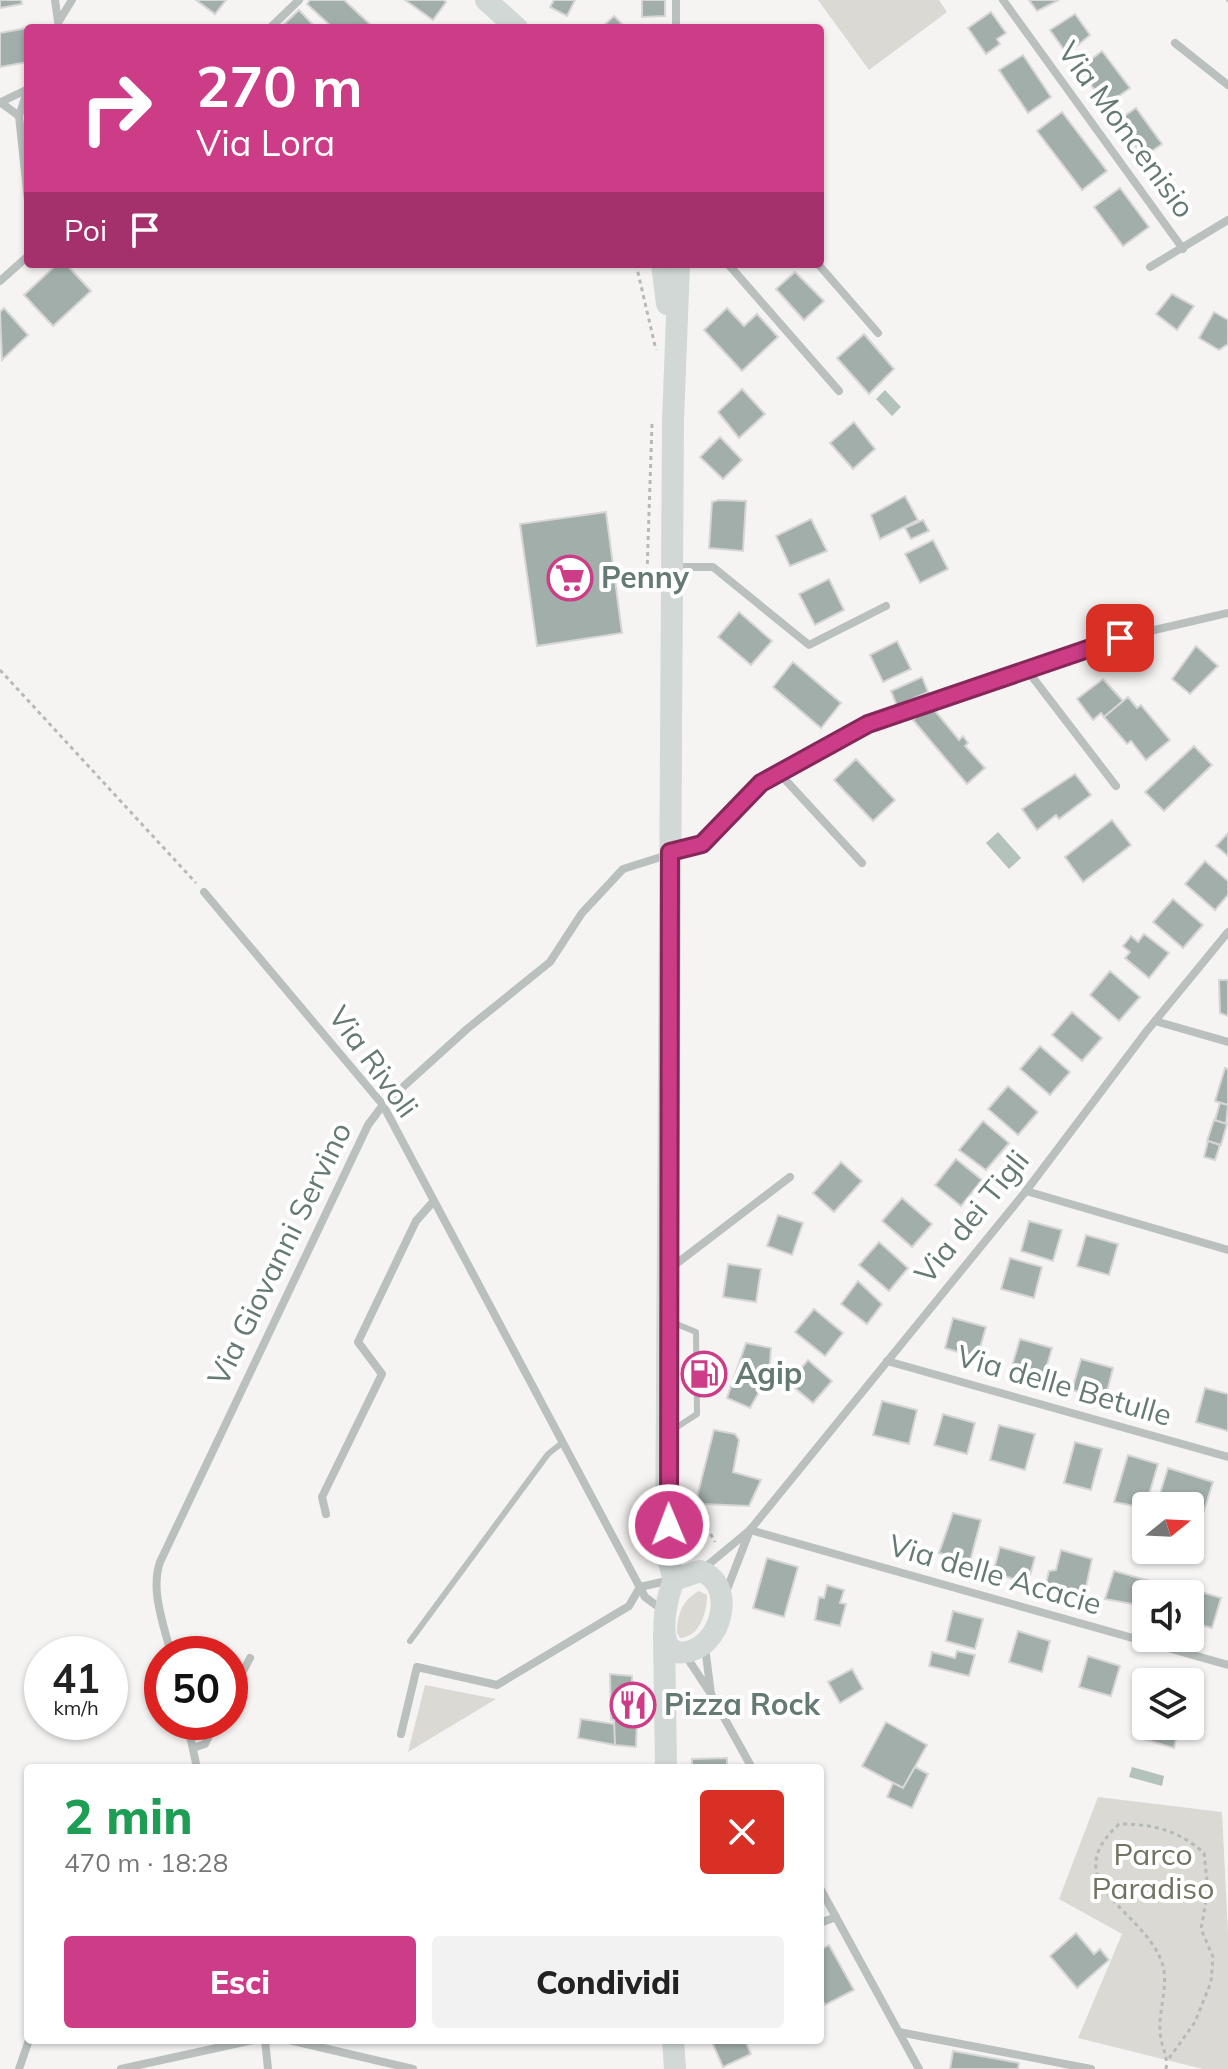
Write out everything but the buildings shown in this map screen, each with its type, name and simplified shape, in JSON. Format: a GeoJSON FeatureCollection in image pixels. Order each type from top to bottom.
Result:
{"type":"FeatureCollection","features":[{"type":"Feature","properties":{"kind":"main road"},"geometry":{"type":"LineString","coordinates":[[486,0],[513,24]]}},
{"type":"Feature","properties":{"kind":"main road"},"geometry":{"type":"LineString","coordinates":[[663,268],[674,353],[669,1525],[689,1574]]}},
{"type":"Feature","properties":{"kind":"main road"},"geometry":{"type":"LineString","coordinates":[[674,353],[678,335],[679,268]]}},
{"type":"Feature","properties":{"kind":"main road"},"geometry":{"type":"LineString","coordinates":[[664,1635],[669,1644],[684,1651],[695,1650],[716,1626],[722,1600],[716,1581],[689,1574]]}},
{"type":"Feature","properties":{"kind":"main road"},"geometry":{"type":"LineString","coordinates":[[666,1764],[662,1696],[664,1611],[689,1574]]}},
{"type":"Feature","properties":{"kind":"main road"},"geometry":{"type":"LineString","coordinates":[[666,1731],[676,1669],[684,1651]]}},
{"type":"Feature","properties":{"kind":"main road"},"geometry":{"type":"LineString","coordinates":[[660,2044],[660,2069]]}},
{"type":"Feature","properties":{"kind":"main road"},"geometry":{"type":"LineString","coordinates":[[673,2044],[675,2069]]}},
{"type":"Feature","properties":{"kind":"street"},"geometry":{"type":"LineString","coordinates":[[55,0],[59,24]]}},
{"type":"Feature","properties":{"kind":"street"},"geometry":{"type":"LineString","coordinates":[[60,24],[72,0]]}},
{"type":"Feature","properties":{"kind":"street"},"geometry":{"type":"LineString","coordinates":[[274,24],[299,0]]}},
{"type":"Feature","properties":{"kind":"street"},"geometry":{"type":"LineString","coordinates":[[676,0],[676,24]]}},
{"type":"Feature","properties":{"kind":"street","name":"Via Moncenisio"},"geometry":{"type":"LineString","coordinates":[[1003,0],[1183,249]]}},
{"type":"Feature","properties":{"kind":"street"},"geometry":{"type":"LineString","coordinates":[[1175,43],[1228,85]]}},
{"type":"Feature","properties":{"kind":"street"},"geometry":{"type":"LineString","coordinates":[[19,116],[1,101],[24,91]]}},
{"type":"Feature","properties":{"kind":"street"},"geometry":{"type":"LineString","coordinates":[[24,100],[19,116],[24,161]]}},
{"type":"Feature","properties":{"kind":"street","name":"Via Moncenisio"},"geometry":{"type":"LineString","coordinates":[[1150,267],[1228,220]]}},
{"type":"Feature","properties":{"kind":"street"},"geometry":{"type":"LineString","coordinates":[[0,281],[24,260]]}},
{"type":"Feature","properties":{"kind":"street"},"geometry":{"type":"LineString","coordinates":[[731,268],[839,391]]}},
{"type":"Feature","properties":{"kind":"street"},"geometry":{"type":"LineString","coordinates":[[821,268],[878,333]]}},
{"type":"Feature","properties":{"kind":"street"},"geometry":{"type":"LineString","coordinates":[[672,567],[713,567],[809,645],[886,606]]}},
{"type":"Feature","properties":{"kind":"street","name":"Via Giovanni Servino"},"geometry":{"type":"LineString","coordinates":[[167,1636],[155,1575],[160,1562],[368,1125],[383,1105],[467,1029],[550,962],[582,913],[623,869],[702,844],[761,783],[868,724],[1120,638],[1228,613]]}},
{"type":"Feature","properties":{"kind":"street"},"geometry":{"type":"LineString","coordinates":[[1027,670],[1116,786]]}},
{"type":"Feature","properties":{"kind":"street"},"geometry":{"type":"LineString","coordinates":[[779,773],[862,863]]}},
{"type":"Feature","properties":{"kind":"street","name":"Via Rivoli"},"geometry":{"type":"LineString","coordinates":[[204,892],[383,1105],[432,1203],[640,1587],[650,1602],[664,1611]]}},
{"type":"Feature","properties":{"kind":"street","name":"Via dei Tigli"},"geometry":{"type":"LineString","coordinates":[[689,1574],[750,1530],[1026,1191],[1155,1021],[1228,932]]}},
{"type":"Feature","properties":{"kind":"street"},"geometry":{"type":"LineString","coordinates":[[1155,1021],[1228,1042]]}},
{"type":"Feature","properties":{"kind":"street"},"geometry":{"type":"LineString","coordinates":[[669,1270],[790,1177]]}},
{"type":"Feature","properties":{"kind":"street"},"geometry":{"type":"LineString","coordinates":[[1026,1191],[1228,1250]]}},
{"type":"Feature","properties":{"kind":"street"},"geometry":{"type":"LineString","coordinates":[[326,1514],[322,1497],[382,1374],[358,1342],[416,1221],[432,1203]]}},
{"type":"Feature","properties":{"kind":"street","name":"Via delle Betulle"},"geometry":{"type":"LineString","coordinates":[[887,1361],[1228,1457]]}},
{"type":"Feature","properties":{"kind":"street","name":"Via dei Tigli"},"geometry":{"type":"LineString","coordinates":[[722,1600],[750,1530]]}},
{"type":"Feature","properties":{"kind":"street","name":"Via delle Acacie"},"geometry":{"type":"LineString","coordinates":[[750,1530],[1228,1665]]}},
{"type":"Feature","properties":{"kind":"street"},"geometry":{"type":"LineString","coordinates":[[401,1734],[417,1667],[497,1685],[629,1606],[640,1587],[689,1574]]}},
{"type":"Feature","properties":{"kind":"street"},"geometry":{"type":"LineString","coordinates":[[705,1642],[711,1694]]}},
{"type":"Feature","properties":{"kind":"street"},"geometry":{"type":"LineString","coordinates":[[684,1651],[750,1764]]}},
{"type":"Feature","properties":{"kind":"street"},"geometry":{"type":"LineString","coordinates":[[248,1662],[250,1658]]}},
{"type":"Feature","properties":{"kind":"street"},"geometry":{"type":"LineString","coordinates":[[191,1740],[196,1764]]}},
{"type":"Feature","properties":{"kind":"street"},"geometry":{"type":"LineString","coordinates":[[193,1748],[205,1744],[207,1740]]}},
{"type":"Feature","properties":{"kind":"street"},"geometry":{"type":"LineString","coordinates":[[824,1895],[919,2069]]}},
{"type":"Feature","properties":{"kind":"street"},"geometry":{"type":"LineString","coordinates":[[824,1922],[836,1917]]}},
{"type":"Feature","properties":{"kind":"street"},"geometry":{"type":"LineString","coordinates":[[899,2032],[1091,2069]]}},
{"type":"Feature","properties":{"kind":"street"},"geometry":{"type":"LineString","coordinates":[[19,2069],[28,2044]]}},
{"type":"Feature","properties":{"kind":"street"},"geometry":{"type":"LineString","coordinates":[[121,2069],[235,2044]]}},
{"type":"Feature","properties":{"kind":"street"},"geometry":{"type":"LineString","coordinates":[[265,2044],[268,2069]]}},
{"type":"Feature","properties":{"kind":"street"},"geometry":{"type":"LineString","coordinates":[[306,2044],[413,2069]]}},
{"type":"Feature","properties":{"kind":"lane"},"geometry":{"type":"LineString","coordinates":[[410,1641],[548,1454],[562,1443]]}},
{"type":"Feature","properties":{"kind":"path"},"geometry":{"type":"LineString","coordinates":[[0,670],[204,892]]}},
{"type":"Feature","properties":{"kind":"path"},"geometry":{"type":"LineString","coordinates":[[0,682],[5,675]]}},
{"type":"Feature","properties":{"kind":"path"},"geometry":{"type":"LineString","coordinates":[[1166,2069],[1168,2060],[1195,2022],[1211,1982],[1213,1957],[1201,1929],[1208,1890],[1204,1853],[1185,1836],[1161,1828],[1119,1824],[1100,1841],[1094,1867],[1103,1886],[1144,1935],[1163,1965],[1164,2007],[1160,2037],[1168,2060]]}},
{"type":"Feature","properties":{"kind":"green space"},"geometry":{"type":"Polygon","coordinates":[[[818,0],[939,0],[947,12],[869,70],[818,0]]]}},
{"type":"Feature","properties":{"kind":"green space"},"geometry":{"type":"Polygon","coordinates":[[[699,1591],[707,1595],[704,1616],[693,1633],[680,1638],[677,1633],[679,1614],[688,1599],[699,1591]]]}},
{"type":"Feature","properties":{"kind":"green space"},"geometry":{"type":"Polygon","coordinates":[[[425,1685],[496,1699],[408,1752],[425,1685]]]}},
{"type":"Feature","properties":{"kind":"green space","name":"Parco Paradiso"},"geometry":{"type":"Polygon","coordinates":[[[1098,1797],[1222,1812],[1228,1934],[1228,2069],[1203,2069],[1078,2038],[1122,1934],[1059,1899],[1098,1797]]]}},
{"type":"Feature","properties":{"kind":"shaded area"},"geometry":{"type":"Polygon","coordinates":[[[885,390],[901,407],[892,416],[876,399],[885,390]]]}},
{"type":"Feature","properties":{"kind":"shaded area"},"geometry":{"type":"Polygon","coordinates":[[[998,832],[1021,858],[1009,869],[986,843],[998,832]]]}},
{"type":"Feature","properties":{"kind":"shaded area"},"geometry":{"type":"Polygon","coordinates":[[[1132,1767],[1164,1776],[1162,1786],[1129,1777],[1132,1767]]]}},
{"type":"Feature","properties":{"kind":"place","name":"Penny"},"geometry":{"type":"Point","coordinates":[570,578]}},
{"type":"Feature","properties":{"kind":"place","name":"Agip"},"geometry":{"type":"Point","coordinates":[704,1374]}},
{"type":"Feature","properties":{"kind":"place","name":"Pizza Rock"},"geometry":{"type":"Point","coordinates":[633,1705]}},
{"type":"Feature","properties":{"kind":"route"},"geometry":{"type":"LineString","coordinates":[[669,1525],[670,852],[702,844],[761,783],[868,724],[1120,638]]}}]}
